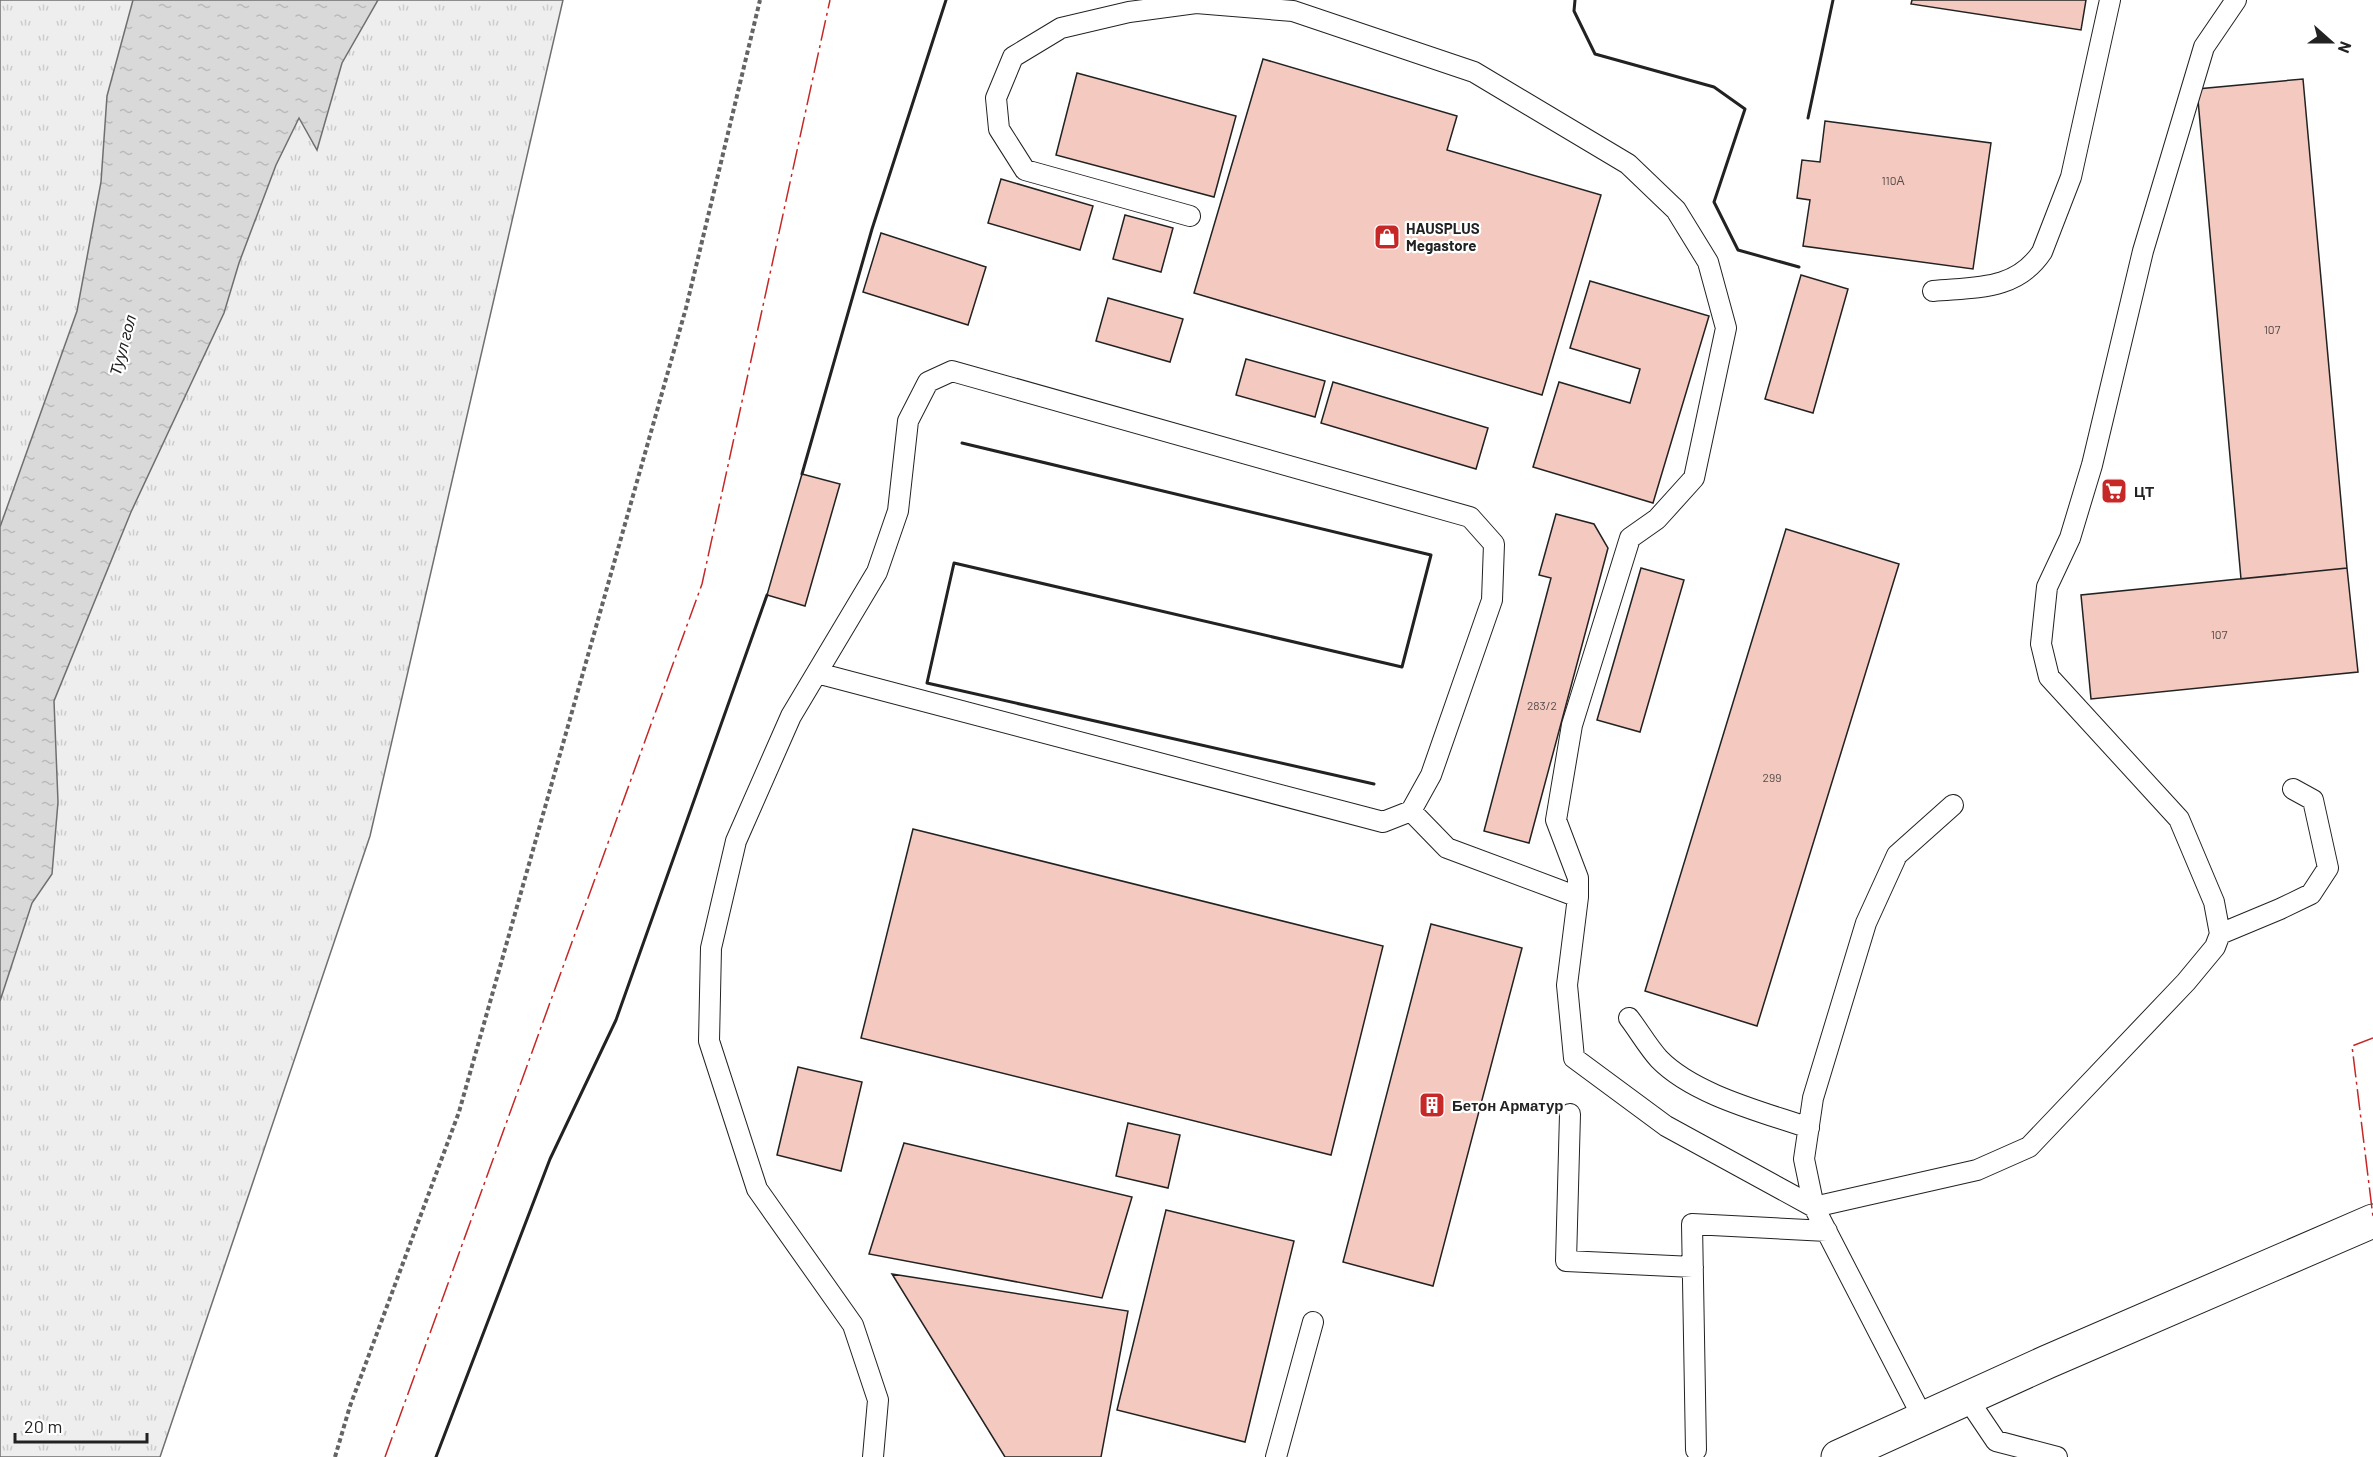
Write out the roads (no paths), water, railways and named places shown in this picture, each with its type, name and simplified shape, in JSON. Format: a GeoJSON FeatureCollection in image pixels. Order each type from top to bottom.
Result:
{"type":"FeatureCollection","features":[{"type":"Feature","properties":{"kind":"street"},"geometry":{"type":"LineString","coordinates":[[1838,1457],[1967,1398],[2373,1221]]}},
{"type":"Feature","properties":{"kind":"lane"},"geometry":{"type":"LineString","coordinates":[[1933,291],[1999,285],[2023,273],[2042,252],[2071,177],[2110,0]]}},
{"type":"Feature","properties":{"kind":"lane"},"geometry":{"type":"LineString","coordinates":[[1190,216],[1025,170],[999,129],[996,98],[1013,57],[1061,28],[1129,12],[1196,3],[1293,11],[1474,72],[1628,164],[1676,210],[1708,262],[1726,328],[1694,478],[1657,519],[1630,538],[1572,725],[1556,820],[1578,878],[1578,897],[1567,985],[1574,1058],[1666,1126],[1814,1207],[1977,1170],[2029,1147],[2186,982],[2215,947],[2220,934],[2214,902],[2179,819],[2049,677],[2041,644],[2047,587],[2070,538],[2092,465],[2143,251],[2204,47],[2236,0]]}},
{"type":"Feature","properties":{"kind":"lane"},"geometry":{"type":"LineString","coordinates":[[817,673],[1383,822],[1411,811],[1431,775],[1492,600],[1494,544],[1470,517],[952,371],[928,382],[908,421],[898,511],[877,572],[791,716],[735,841],[711,948],[709,1041],[757,1189],[853,1325],[878,1400],[873,1457]]}},
{"type":"Feature","properties":{"kind":"lane"},"geometry":{"type":"LineString","coordinates":[[2220,934],[2311,894],[2328,868],[2313,800],[2293,789]]}},
{"type":"Feature","properties":{"kind":"lane"},"geometry":{"type":"LineString","coordinates":[[1923,1418],[1814,1207],[1804,1159],[1813,1098],[1866,923],[1897,855],[1953,805]]}},
{"type":"Feature","properties":{"kind":"lane"},"geometry":{"type":"LineString","coordinates":[[1411,811],[1447,849],[1578,897]]}},
{"type":"Feature","properties":{"kind":"lane"},"geometry":{"type":"LineString","coordinates":[[1629,1018],[1659,1059],[1695,1085],[1732,1102],[1809,1128]]}},
{"type":"Feature","properties":{"kind":"lane"},"geometry":{"type":"LineString","coordinates":[[1570,1114],[1566,1261],[1693,1267]]}},
{"type":"Feature","properties":{"kind":"lane"},"geometry":{"type":"LineString","coordinates":[[1696,1450],[1692,1224],[1827,1231]]}},
{"type":"Feature","properties":{"kind":"lane"},"geometry":{"type":"LineString","coordinates":[[1276,1457],[1313,1322]]}},
{"type":"Feature","properties":{"kind":"lane"},"geometry":{"type":"LineString","coordinates":[[1967,1398],[1996,1441],[2057,1457]]}},
{"type":"Feature","properties":{"kind":"water","name":"Туул гол"},"geometry":{"type":"Polygon","coordinates":[[[133,0],[378,0],[342,63],[317,150],[299,118],[276,165],[239,263],[224,313],[131,512],[54,701],[58,802],[52,874],[32,903],[0,1001],[0,527],[77,311],[101,182],[107,96],[133,0]]]}},
{"type":"Feature","properties":{"kind":"place","name":"HAUSPLUS Megastore"},"geometry":{"type":"Point","coordinates":[1387,237]}},
{"type":"Feature","properties":{"kind":"place","name":"ЦТ"},"geometry":{"type":"Point","coordinates":[2114,491]}},
{"type":"Feature","properties":{"kind":"place","name":"Бетон Арматур"},"geometry":{"type":"Point","coordinates":[1432,1105]}}]}
